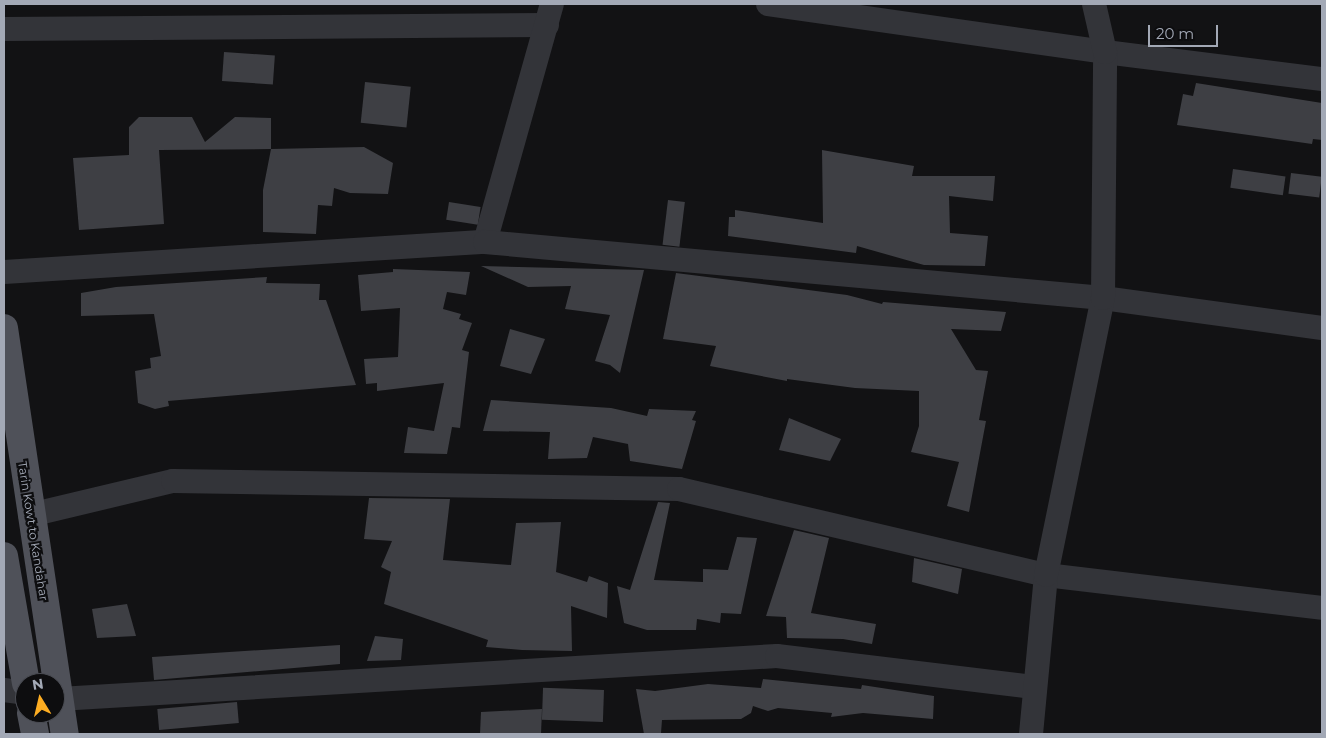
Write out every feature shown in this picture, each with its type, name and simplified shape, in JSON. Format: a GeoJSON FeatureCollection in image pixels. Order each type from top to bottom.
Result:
{"type":"FeatureCollection","features":[{"type":"Feature","properties":{"kind":"main road","name":"Tarin Kowt to Kandahar"},"geometry":{"type":"LineString","coordinates":[[4,328],[30,515],[55,673]]}},
{"type":"Feature","properties":{"kind":"main road"},"geometry":{"type":"LineString","coordinates":[[4,556],[24,673]]}},
{"type":"Feature","properties":{"kind":"street"},"geometry":{"type":"LineString","coordinates":[[768,4],[1105,52],[1322,79]]}},
{"type":"Feature","properties":{"kind":"street"},"geometry":{"type":"LineString","coordinates":[[1031,734],[1033,687],[1046,575],[1103,298],[1105,52],[1094,4]]}},
{"type":"Feature","properties":{"kind":"street"},"geometry":{"type":"LineString","coordinates":[[4,29],[550,14],[485,242]]}},
{"type":"Feature","properties":{"kind":"street"},"geometry":{"type":"LineString","coordinates":[[4,272],[485,242],[1103,298],[1322,328]]}},
{"type":"Feature","properties":{"kind":"street"},"geometry":{"type":"LineString","coordinates":[[30,515],[173,481],[679,490],[1046,575],[1322,608]]}},
{"type":"Feature","properties":{"kind":"street"},"geometry":{"type":"LineString","coordinates":[[65,699],[777,656],[1033,687]]}},
{"type":"Feature","properties":{"kind":"building"},"geometry":{"type":"Polygon","coordinates":[[[224,52],[275,56],[273,84],[222,81],[224,52]]]}},
{"type":"Feature","properties":{"kind":"building"},"geometry":{"type":"Polygon","coordinates":[[[365,82],[411,87],[406,128],[361,123],[365,82]]]}},
{"type":"Feature","properties":{"kind":"building"},"geometry":{"type":"Polygon","coordinates":[[[1196,83],[1322,103],[1322,140],[1313,139],[1312,144],[1177,125],[1183,94],[1193,96],[1196,83]]]}},
{"type":"Feature","properties":{"kind":"building"},"geometry":{"type":"Polygon","coordinates":[[[139,117],[192,117],[205,142],[235,117],[271,118],[271,149],[159,150],[164,224],[79,230],[73,158],[129,155],[129,127],[139,117]]]}},
{"type":"Feature","properties":{"kind":"building"},"geometry":{"type":"Polygon","coordinates":[[[364,147],[393,163],[388,194],[350,193],[334,188],[332,206],[318,205],[316,234],[263,232],[263,190],[271,149],[364,147]]]}},
{"type":"Feature","properties":{"kind":"building"},"geometry":{"type":"Polygon","coordinates":[[[822,150],[914,166],[912,176],[995,176],[993,201],[949,196],[950,233],[988,236],[985,266],[924,265],[857,246],[856,253],[728,236],[729,217],[735,217],[735,210],[823,223],[822,150]]]}},
{"type":"Feature","properties":{"kind":"building"},"geometry":{"type":"Polygon","coordinates":[[[1233,169],[1285,176],[1283,195],[1230,188],[1233,169]]]}},
{"type":"Feature","properties":{"kind":"building"},"geometry":{"type":"Polygon","coordinates":[[[1291,173],[1322,177],[1319,198],[1288,194],[1291,173]]]}},
{"type":"Feature","properties":{"kind":"building"},"geometry":{"type":"Polygon","coordinates":[[[668,200],[685,202],[679,247],[663,245],[668,200]]]}},
{"type":"Feature","properties":{"kind":"building"},"geometry":{"type":"Polygon","coordinates":[[[449,202],[481,207],[478,225],[446,220],[449,202]]]}},
{"type":"Feature","properties":{"kind":"building"},"geometry":{"type":"Polygon","coordinates":[[[481,266],[644,270],[620,373],[610,365],[595,361],[610,315],[565,309],[571,286],[528,287],[481,266]]]}},
{"type":"Feature","properties":{"kind":"building"},"geometry":{"type":"Polygon","coordinates":[[[393,269],[470,272],[466,295],[447,292],[443,309],[461,314],[459,319],[472,323],[462,350],[469,352],[460,428],[452,427],[447,454],[404,453],[408,427],[434,431],[444,383],[377,391],[377,383],[366,384],[364,359],[398,357],[400,308],[361,311],[358,275],[393,272],[393,269]]]}},
{"type":"Feature","properties":{"kind":"building"},"geometry":{"type":"Polygon","coordinates":[[[676,273],[847,295],[882,304],[883,302],[1006,312],[1001,331],[951,329],[976,370],[988,371],[979,420],[986,421],[969,512],[947,506],[959,462],[911,452],[919,426],[919,391],[855,388],[787,379],[787,381],[710,366],[716,346],[663,339],[676,273]]]}},
{"type":"Feature","properties":{"kind":"building"},"geometry":{"type":"Polygon","coordinates":[[[267,277],[266,283],[320,284],[319,300],[326,300],[356,385],[168,401],[169,406],[155,409],[138,403],[135,371],[151,368],[150,358],[161,356],[154,314],[81,316],[81,293],[116,287],[267,277]]]}},
{"type":"Feature","properties":{"kind":"building"},"geometry":{"type":"Polygon","coordinates":[[[510,329],[545,339],[531,374],[500,366],[510,329]]]}},
{"type":"Feature","properties":{"kind":"building"},"geometry":{"type":"Polygon","coordinates":[[[491,400],[611,408],[647,416],[649,409],[696,411],[692,420],[696,421],[682,469],[630,461],[628,444],[593,437],[587,458],[548,459],[550,432],[483,431],[491,400]]]}},
{"type":"Feature","properties":{"kind":"building"},"geometry":{"type":"Polygon","coordinates":[[[789,418],[841,439],[830,461],[779,450],[789,418]]]}},
{"type":"Feature","properties":{"kind":"building"},"geometry":{"type":"Polygon","coordinates":[[[369,498],[450,499],[443,560],[511,565],[516,523],[561,522],[556,572],[587,582],[589,576],[608,583],[607,618],[571,606],[572,651],[522,650],[486,647],[488,640],[384,604],[391,572],[381,567],[392,541],[364,539],[369,498]]]}},
{"type":"Feature","properties":{"kind":"building"},"geometry":{"type":"Polygon","coordinates":[[[658,502],[670,503],[654,580],[703,582],[703,569],[728,570],[737,537],[757,538],[741,614],[721,613],[720,623],[697,619],[696,630],[647,630],[624,623],[617,586],[630,590],[658,502]]]}},
{"type":"Feature","properties":{"kind":"building"},"geometry":{"type":"Polygon","coordinates":[[[794,530],[829,538],[811,613],[876,624],[872,644],[843,639],[787,638],[786,617],[766,616],[794,530]]]}},
{"type":"Feature","properties":{"kind":"building"},"geometry":{"type":"Polygon","coordinates":[[[914,558],[962,569],[958,594],[912,582],[914,558]]]}},
{"type":"Feature","properties":{"kind":"building"},"geometry":{"type":"Polygon","coordinates":[[[127,604],[136,636],[97,638],[92,609],[127,604]]]}},
{"type":"Feature","properties":{"kind":"building"},"geometry":{"type":"Polygon","coordinates":[[[375,636],[403,639],[401,660],[367,661],[375,636]]]}},
{"type":"Feature","properties":{"kind":"building"},"geometry":{"type":"Polygon","coordinates":[[[340,645],[340,664],[154,680],[152,657],[340,645]]]}},
{"type":"Feature","properties":{"kind":"building"},"geometry":{"type":"Polygon","coordinates":[[[763,679],[861,689],[862,685],[934,696],[933,719],[863,713],[831,717],[832,713],[778,708],[768,711],[753,706],[751,713],[741,719],[662,720],[661,733],[644,734],[636,689],[655,691],[708,684],[761,688],[763,679]]]}},
{"type":"Feature","properties":{"kind":"building"},"geometry":{"type":"Polygon","coordinates":[[[543,688],[604,690],[603,722],[542,720],[543,688]]]}},
{"type":"Feature","properties":{"kind":"building"},"geometry":{"type":"Polygon","coordinates":[[[237,702],[239,723],[159,730],[157,709],[237,702]]]}},
{"type":"Feature","properties":{"kind":"building"},"geometry":{"type":"Polygon","coordinates":[[[542,709],[541,734],[480,734],[481,712],[542,709]]]}}]}
